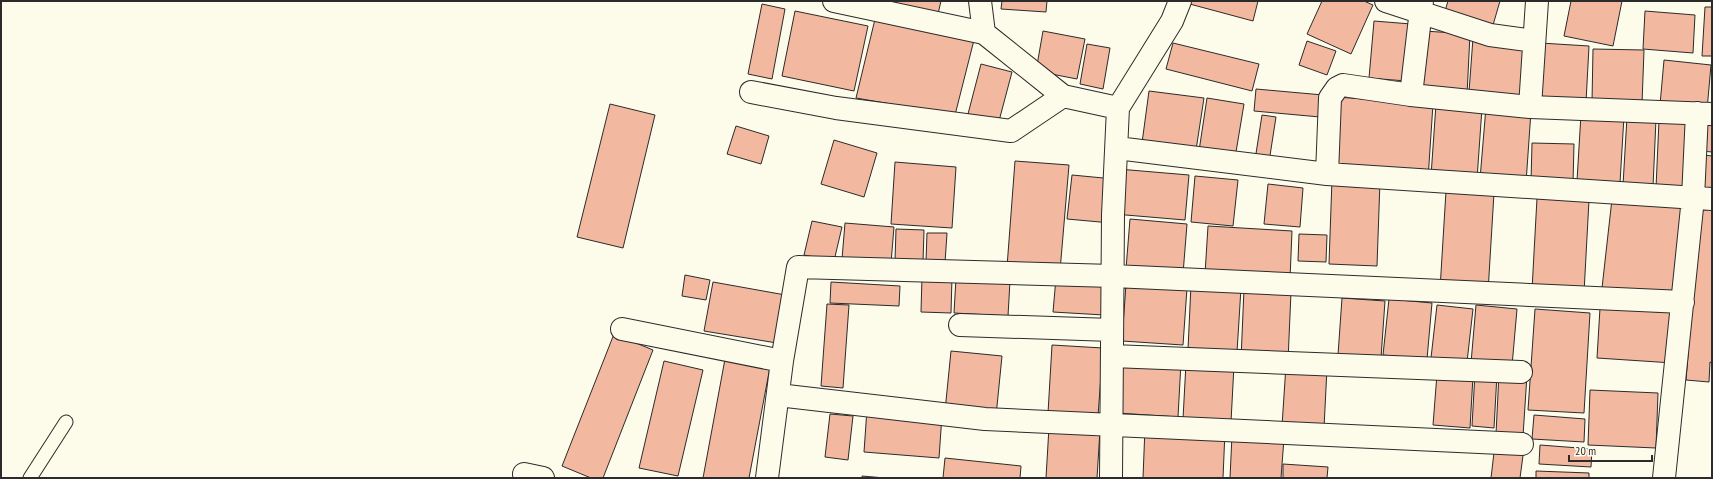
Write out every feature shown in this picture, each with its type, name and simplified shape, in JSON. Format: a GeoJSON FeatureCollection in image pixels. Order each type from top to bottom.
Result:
{"type":"FeatureCollection","features":[{"type":"Feature","properties":{"kind":"street"},"geometry":{"type":"LineString","coordinates":[[834,1],[984,33],[1063,96],[1118,108]]}},
{"type":"Feature","properties":{"kind":"street"},"geometry":{"type":"LineString","coordinates":[[980,1],[984,33]]}},
{"type":"Feature","properties":{"kind":"street"},"geometry":{"type":"LineString","coordinates":[[1111,478],[1110,423],[1113,215],[1118,108],[1172,21],[1180,1]]}},
{"type":"Feature","properties":{"kind":"street"},"geometry":{"type":"LineString","coordinates":[[1386,1],[1421,7],[1490,35],[1534,41]]}},
{"type":"Feature","properties":{"kind":"street"},"geometry":{"type":"LineString","coordinates":[[1530,107],[1537,1]]}},
{"type":"Feature","properties":{"kind":"street"},"geometry":{"type":"LineString","coordinates":[[1411,95],[1421,7]]}},
{"type":"Feature","properties":{"kind":"street"},"geometry":{"type":"LineString","coordinates":[[1327,174],[1330,98],[1337,88],[1343,85],[1411,95],[1530,107],[1705,113],[1703,199],[1683,302],[1664,478]]}},
{"type":"Feature","properties":{"kind":"street"},"geometry":{"type":"LineString","coordinates":[[751,92],[836,108],[1010,131],[1063,96]]}},
{"type":"Feature","properties":{"kind":"street"},"geometry":{"type":"LineString","coordinates":[[1117,148],[1327,174],[1703,199]]}},
{"type":"Feature","properties":{"kind":"street"},"geometry":{"type":"LineString","coordinates":[[767,478],[782,361],[798,267],[1113,276],[1683,302]]}},
{"type":"Feature","properties":{"kind":"street"},"geometry":{"type":"LineString","coordinates":[[960,325],[1112,330]]}},
{"type":"Feature","properties":{"kind":"street"},"geometry":{"type":"LineString","coordinates":[[622,329],[782,361]]}},
{"type":"Feature","properties":{"kind":"street"},"geometry":{"type":"LineString","coordinates":[[1112,356],[1521,372]]}},
{"type":"Feature","properties":{"kind":"street"},"geometry":{"type":"LineString","coordinates":[[778,395],[985,419],[1110,423],[1522,444]]}},
{"type":"Feature","properties":{"kind":"lane"},"geometry":{"type":"LineString","coordinates":[[30,478],[66,422]]}},
{"type":"Feature","properties":{"kind":"building"},"geometry":{"type":"Polygon","coordinates":[[[864,1],[941,1],[938,14],[864,1]]]}},
{"type":"Feature","properties":{"kind":"building"},"geometry":{"type":"Polygon","coordinates":[[[1002,1],[1047,1],[1046,12],[1001,9],[1002,1]]]}},
{"type":"Feature","properties":{"kind":"building"},"geometry":{"type":"Polygon","coordinates":[[[1187,1],[1258,1],[1253,21],[1186,3],[1187,1]]]}},
{"type":"Feature","properties":{"kind":"building"},"geometry":{"type":"Polygon","coordinates":[[[1322,1],[1364,1],[1373,5],[1351,54],[1307,34],[1322,1]]]}},
{"type":"Feature","properties":{"kind":"building"},"geometry":{"type":"Polygon","coordinates":[[[1448,1],[1500,1],[1491,32],[1443,18],[1448,1]]]}},
{"type":"Feature","properties":{"kind":"building"},"geometry":{"type":"Polygon","coordinates":[[[1571,1],[1622,1],[1613,46],[1564,36],[1571,1]]]}},
{"type":"Feature","properties":{"kind":"building"},"geometry":{"type":"Polygon","coordinates":[[[762,4],[785,9],[772,79],[748,74],[762,4]]]}},
{"type":"Feature","properties":{"kind":"building"},"geometry":{"type":"Polygon","coordinates":[[[1705,7],[1712,7],[1712,56],[1702,56],[1705,7]]]}},
{"type":"Feature","properties":{"kind":"building"},"geometry":{"type":"Polygon","coordinates":[[[795,11],[868,26],[854,91],[782,76],[795,11]]]}},
{"type":"Feature","properties":{"kind":"building"},"geometry":{"type":"Polygon","coordinates":[[[1645,11],[1695,15],[1693,53],[1643,49],[1645,11]]]}},
{"type":"Feature","properties":{"kind":"building"},"geometry":{"type":"Polygon","coordinates":[[[876,15],[974,40],[955,115],[856,98],[876,15]]]}},
{"type":"Feature","properties":{"kind":"building"},"geometry":{"type":"Polygon","coordinates":[[[1374,21],[1411,24],[1406,81],[1369,78],[1374,21]]]}},
{"type":"Feature","properties":{"kind":"building"},"geometry":{"type":"Polygon","coordinates":[[[1043,31],[1085,39],[1077,79],[1036,71],[1043,31]]]}},
{"type":"Feature","properties":{"kind":"building"},"geometry":{"type":"Polygon","coordinates":[[[1424,31],[1470,34],[1467,95],[1420,93],[1424,31]]]}},
{"type":"Feature","properties":{"kind":"building"},"geometry":{"type":"Polygon","coordinates":[[[1473,38],[1527,42],[1523,96],[1469,92],[1473,38]]]}},
{"type":"Feature","properties":{"kind":"building"},"geometry":{"type":"Polygon","coordinates":[[[1307,41],[1336,51],[1327,75],[1299,65],[1307,41]]]}},
{"type":"Feature","properties":{"kind":"building"},"geometry":{"type":"Polygon","coordinates":[[[1173,43],[1259,64],[1252,91],[1166,69],[1173,43]]]}},
{"type":"Feature","properties":{"kind":"building"},"geometry":{"type":"Polygon","coordinates":[[[1540,43],[1589,46],[1586,102],[1537,99],[1540,43]]]}},
{"type":"Feature","properties":{"kind":"building"},"geometry":{"type":"Polygon","coordinates":[[[1087,44],[1110,48],[1103,89],[1080,84],[1087,44]]]}},
{"type":"Feature","properties":{"kind":"building"},"geometry":{"type":"Polygon","coordinates":[[[1593,49],[1644,50],[1642,104],[1592,102],[1593,49]]]}},
{"type":"Feature","properties":{"kind":"building"},"geometry":{"type":"Polygon","coordinates":[[[1664,60],[1711,65],[1707,110],[1660,105],[1664,60]]]}},
{"type":"Feature","properties":{"kind":"building"},"geometry":{"type":"Polygon","coordinates":[[[981,64],[1012,72],[999,121],[968,114],[981,64]]]}},
{"type":"Feature","properties":{"kind":"building"},"geometry":{"type":"Polygon","coordinates":[[[1256,89],[1323,95],[1320,117],[1254,111],[1256,89]]]}},
{"type":"Feature","properties":{"kind":"building"},"geometry":{"type":"Polygon","coordinates":[[[1149,91],[1204,98],[1196,150],[1142,143],[1149,91]]]}},
{"type":"Feature","properties":{"kind":"building"},"geometry":{"type":"Polygon","coordinates":[[[1336,97],[1433,104],[1428,179],[1331,173],[1336,97]]]}},
{"type":"Feature","properties":{"kind":"building"},"geometry":{"type":"Polygon","coordinates":[[[1207,98],[1244,104],[1235,158],[1199,151],[1207,98]]]}},
{"type":"Feature","properties":{"kind":"building"},"geometry":{"type":"Polygon","coordinates":[[[610,104],[655,115],[623,248],[577,237],[610,104]]]}},
{"type":"Feature","properties":{"kind":"building"},"geometry":{"type":"Polygon","coordinates":[[[1436,104],[1482,108],[1477,179],[1431,176],[1436,104]]]}},
{"type":"Feature","properties":{"kind":"building"},"geometry":{"type":"Polygon","coordinates":[[[1486,107],[1531,111],[1526,183],[1480,179],[1486,107]]]}},
{"type":"Feature","properties":{"kind":"building"},"geometry":{"type":"Polygon","coordinates":[[[1581,114],[1624,116],[1620,183],[1577,181],[1581,114]]]}},
{"type":"Feature","properties":{"kind":"building"},"geometry":{"type":"Polygon","coordinates":[[[1262,115],[1276,117],[1269,162],[1255,160],[1262,115]]]}},
{"type":"Feature","properties":{"kind":"building"},"geometry":{"type":"Polygon","coordinates":[[[1627,117],[1656,119],[1653,187],[1623,185],[1627,117]]]}},
{"type":"Feature","properties":{"kind":"building"},"geometry":{"type":"Polygon","coordinates":[[[1703,119],[1712,120],[1712,152],[1701,151],[1703,119]]]}},
{"type":"Feature","properties":{"kind":"building"},"geometry":{"type":"Polygon","coordinates":[[[1659,120],[1691,121],[1687,189],[1656,188],[1659,120]]]}},
{"type":"Feature","properties":{"kind":"building"},"geometry":{"type":"Polygon","coordinates":[[[736,126],[769,136],[761,164],[727,154],[736,126]]]}},
{"type":"Feature","properties":{"kind":"building"},"geometry":{"type":"Polygon","coordinates":[[[834,140],[877,153],[864,197],[821,184],[834,140]]]}},
{"type":"Feature","properties":{"kind":"building"},"geometry":{"type":"Polygon","coordinates":[[[1532,143],[1574,144],[1573,183],[1531,182],[1532,143]]]}},
{"type":"Feature","properties":{"kind":"building"},"geometry":{"type":"Polygon","coordinates":[[[1704,155],[1712,156],[1712,188],[1701,187],[1704,155]]]}},
{"type":"Feature","properties":{"kind":"building"},"geometry":{"type":"Polygon","coordinates":[[[1015,161],[1069,165],[1060,271],[1007,267],[1015,161]]]}},
{"type":"Feature","properties":{"kind":"building"},"geometry":{"type":"Polygon","coordinates":[[[895,162],[956,167],[952,228],[891,224],[895,162]]]}},
{"type":"Feature","properties":{"kind":"building"},"geometry":{"type":"Polygon","coordinates":[[[1118,169],[1189,175],[1185,220],[1114,214],[1118,169]]]}},
{"type":"Feature","properties":{"kind":"building"},"geometry":{"type":"Polygon","coordinates":[[[1072,175],[1114,179],[1111,223],[1067,219],[1072,175]]]}},
{"type":"Feature","properties":{"kind":"building"},"geometry":{"type":"Polygon","coordinates":[[[1195,176],[1238,180],[1233,226],[1191,222],[1195,176]]]}},
{"type":"Feature","properties":{"kind":"building"},"geometry":{"type":"Polygon","coordinates":[[[1332,179],[1380,181],[1377,266],[1329,264],[1332,179]]]}},
{"type":"Feature","properties":{"kind":"building"},"geometry":{"type":"Polygon","coordinates":[[[1268,184],[1303,188],[1300,227],[1264,224],[1268,184]]]}},
{"type":"Feature","properties":{"kind":"building"},"geometry":{"type":"Polygon","coordinates":[[[1446,191],[1494,193],[1488,292],[1440,289],[1446,191]]]}},
{"type":"Feature","properties":{"kind":"building"},"geometry":{"type":"Polygon","coordinates":[[[1537,198],[1589,200],[1584,293],[1532,290],[1537,198]]]}},
{"type":"Feature","properties":{"kind":"building"},"geometry":{"type":"Polygon","coordinates":[[[1612,199],[1683,207],[1674,295],[1602,288],[1612,199]]]}},
{"type":"Feature","properties":{"kind":"building"},"geometry":{"type":"Polygon","coordinates":[[[1700,207],[1712,207],[1712,363],[1710,362],[1709,382],[1686,380],[1700,207]]]}},
{"type":"Feature","properties":{"kind":"building"},"geometry":{"type":"Polygon","coordinates":[[[1130,219],[1187,224],[1183,274],[1126,269],[1130,219]]]}},
{"type":"Feature","properties":{"kind":"building"},"geometry":{"type":"Polygon","coordinates":[[[812,221],[842,227],[834,261],[804,255],[812,221]]]}},
{"type":"Feature","properties":{"kind":"building"},"geometry":{"type":"Polygon","coordinates":[[[845,223],[894,227],[891,263],[842,259],[845,223]]]}},
{"type":"Feature","properties":{"kind":"building"},"geometry":{"type":"Polygon","coordinates":[[[1208,226],[1292,231],[1290,279],[1205,274],[1208,226]]]}},
{"type":"Feature","properties":{"kind":"building"},"geometry":{"type":"Polygon","coordinates":[[[896,229],[924,230],[923,262],[895,261],[896,229]]]}},
{"type":"Feature","properties":{"kind":"building"},"geometry":{"type":"Polygon","coordinates":[[[927,233],[947,233],[945,263],[926,262],[927,233]]]}},
{"type":"Feature","properties":{"kind":"building"},"geometry":{"type":"Polygon","coordinates":[[[1299,234],[1327,235],[1326,262],[1298,261],[1299,234]]]}},
{"type":"Feature","properties":{"kind":"building"},"geometry":{"type":"Polygon","coordinates":[[[685,275],[710,280],[706,300],[682,296],[685,275]]]}},
{"type":"Feature","properties":{"kind":"building"},"geometry":{"type":"Polygon","coordinates":[[[922,276],[952,277],[951,313],[921,312],[922,276]]]}},
{"type":"Feature","properties":{"kind":"building"},"geometry":{"type":"Polygon","coordinates":[[[956,278],[1010,281],[1008,316],[954,313],[956,278]]]}},
{"type":"Feature","properties":{"kind":"building"},"geometry":{"type":"Polygon","coordinates":[[[1056,278],[1109,282],[1104,315],[1053,312],[1056,278]]]}},
{"type":"Feature","properties":{"kind":"building"},"geometry":{"type":"Polygon","coordinates":[[[713,282],[791,296],[783,344],[704,331],[713,282]]]}},
{"type":"Feature","properties":{"kind":"building"},"geometry":{"type":"Polygon","coordinates":[[[831,282],[900,286],[899,306],[830,303],[831,282]]]}},
{"type":"Feature","properties":{"kind":"building"},"geometry":{"type":"Polygon","coordinates":[[[1126,284],[1187,288],[1183,345],[1122,341],[1126,284]]]}},
{"type":"Feature","properties":{"kind":"building"},"geometry":{"type":"Polygon","coordinates":[[[1191,285],[1241,288],[1237,352],[1188,349],[1191,285]]]}},
{"type":"Feature","properties":{"kind":"building"},"geometry":{"type":"Polygon","coordinates":[[[1244,289],[1291,292],[1288,361],[1241,359],[1244,289]]]}},
{"type":"Feature","properties":{"kind":"building"},"geometry":{"type":"Polygon","coordinates":[[[1342,298],[1385,301],[1381,358],[1338,355],[1342,298]]]}},
{"type":"Feature","properties":{"kind":"building"},"geometry":{"type":"Polygon","coordinates":[[[1389,299],[1432,303],[1427,359],[1383,355],[1389,299]]]}},
{"type":"Feature","properties":{"kind":"building"},"geometry":{"type":"Polygon","coordinates":[[[827,304],[849,305],[843,388],[821,386],[827,304]]]}},
{"type":"Feature","properties":{"kind":"building"},"geometry":{"type":"Polygon","coordinates":[[[1437,305],[1473,309],[1467,362],[1431,358],[1437,305]]]}},
{"type":"Feature","properties":{"kind":"building"},"geometry":{"type":"Polygon","coordinates":[[[1476,305],[1517,309],[1512,366],[1471,363],[1476,305]]]}},
{"type":"Feature","properties":{"kind":"building"},"geometry":{"type":"Polygon","coordinates":[[[1600,308],[1676,313],[1673,363],[1597,358],[1600,308]]]}},
{"type":"Feature","properties":{"kind":"building"},"geometry":{"type":"Polygon","coordinates":[[[1535,309],[1590,313],[1584,413],[1528,410],[1535,309]]]}},
{"type":"Feature","properties":{"kind":"building"},"geometry":{"type":"Polygon","coordinates":[[[614,334],[653,350],[603,478],[591,478],[562,466],[614,334]]]}},
{"type":"Feature","properties":{"kind":"building"},"geometry":{"type":"Polygon","coordinates":[[[1052,345],[1103,348],[1098,416],[1048,413],[1052,345]]]}},
{"type":"Feature","properties":{"kind":"building"},"geometry":{"type":"Polygon","coordinates":[[[951,351],[1002,356],[996,416],[945,411],[951,351]]]}},
{"type":"Feature","properties":{"kind":"building"},"geometry":{"type":"Polygon","coordinates":[[[1122,358],[1181,362],[1178,417],[1118,413],[1122,358]]]}},
{"type":"Feature","properties":{"kind":"building"},"geometry":{"type":"Polygon","coordinates":[[[725,359],[770,367],[749,478],[703,478],[725,359]]]}},
{"type":"Feature","properties":{"kind":"building"},"geometry":{"type":"Polygon","coordinates":[[[664,361],[703,370],[678,476],[639,468],[664,361]]]}},
{"type":"Feature","properties":{"kind":"building"},"geometry":{"type":"Polygon","coordinates":[[[1186,363],[1234,365],[1231,422],[1183,419],[1186,363]]]}},
{"type":"Feature","properties":{"kind":"building"},"geometry":{"type":"Polygon","coordinates":[[[1286,365],[1327,368],[1324,428],[1282,426],[1286,365]]]}},
{"type":"Feature","properties":{"kind":"building"},"geometry":{"type":"Polygon","coordinates":[[[1475,373],[1497,374],[1494,428],[1472,426],[1475,373]]]}},
{"type":"Feature","properties":{"kind":"building"},"geometry":{"type":"Polygon","coordinates":[[[1499,373],[1527,375],[1523,436],[1496,434],[1499,373]]]}},
{"type":"Feature","properties":{"kind":"building"},"geometry":{"type":"Polygon","coordinates":[[[1437,374],[1473,376],[1470,428],[1433,425],[1437,374]]]}},
{"type":"Feature","properties":{"kind":"building"},"geometry":{"type":"Polygon","coordinates":[[[1590,390],[1658,393],[1656,448],[1588,445],[1590,390]]]}},
{"type":"Feature","properties":{"kind":"building"},"geometry":{"type":"Polygon","coordinates":[[[867,409],[942,415],[939,458],[864,452],[867,409]]]}},
{"type":"Feature","properties":{"kind":"building"},"geometry":{"type":"Polygon","coordinates":[[[830,414],[853,416],[848,460],[825,457],[830,414]]]}},
{"type":"Feature","properties":{"kind":"building"},"geometry":{"type":"Polygon","coordinates":[[[1534,415],[1585,419],[1584,442],[1532,439],[1534,415]]]}},
{"type":"Feature","properties":{"kind":"building"},"geometry":{"type":"Polygon","coordinates":[[[1049,427],[1100,430],[1097,478],[1046,478],[1049,427]]]}},
{"type":"Feature","properties":{"kind":"building"},"geometry":{"type":"Polygon","coordinates":[[[1145,427],[1225,431],[1223,478],[1143,478],[1145,427]]]}},
{"type":"Feature","properties":{"kind":"building"},"geometry":{"type":"Polygon","coordinates":[[[1232,435],[1284,438],[1281,478],[1230,478],[1232,435]]]}},
{"type":"Feature","properties":{"kind":"building"},"geometry":{"type":"Polygon","coordinates":[[[1495,444],[1524,448],[1520,478],[1491,478],[1495,444]]]}},
{"type":"Feature","properties":{"kind":"building"},"geometry":{"type":"Polygon","coordinates":[[[1540,445],[1592,449],[1591,467],[1539,464],[1540,445]]]}},
{"type":"Feature","properties":{"kind":"building"},"geometry":{"type":"Polygon","coordinates":[[[945,458],[1021,466],[1020,478],[943,478],[945,458]]]}},
{"type":"Feature","properties":{"kind":"building"},"geometry":{"type":"Polygon","coordinates":[[[1283,464],[1328,467],[1327,478],[1283,478],[1283,464]]]}},
{"type":"Feature","properties":{"kind":"building"},"geometry":{"type":"Polygon","coordinates":[[[1536,471],[1589,473],[1589,478],[1536,478],[1536,471]]]}},
{"type":"Feature","properties":{"kind":"building"},"geometry":{"type":"Polygon","coordinates":[[[862,476],[885,478],[862,478],[862,476]]]}}]}
